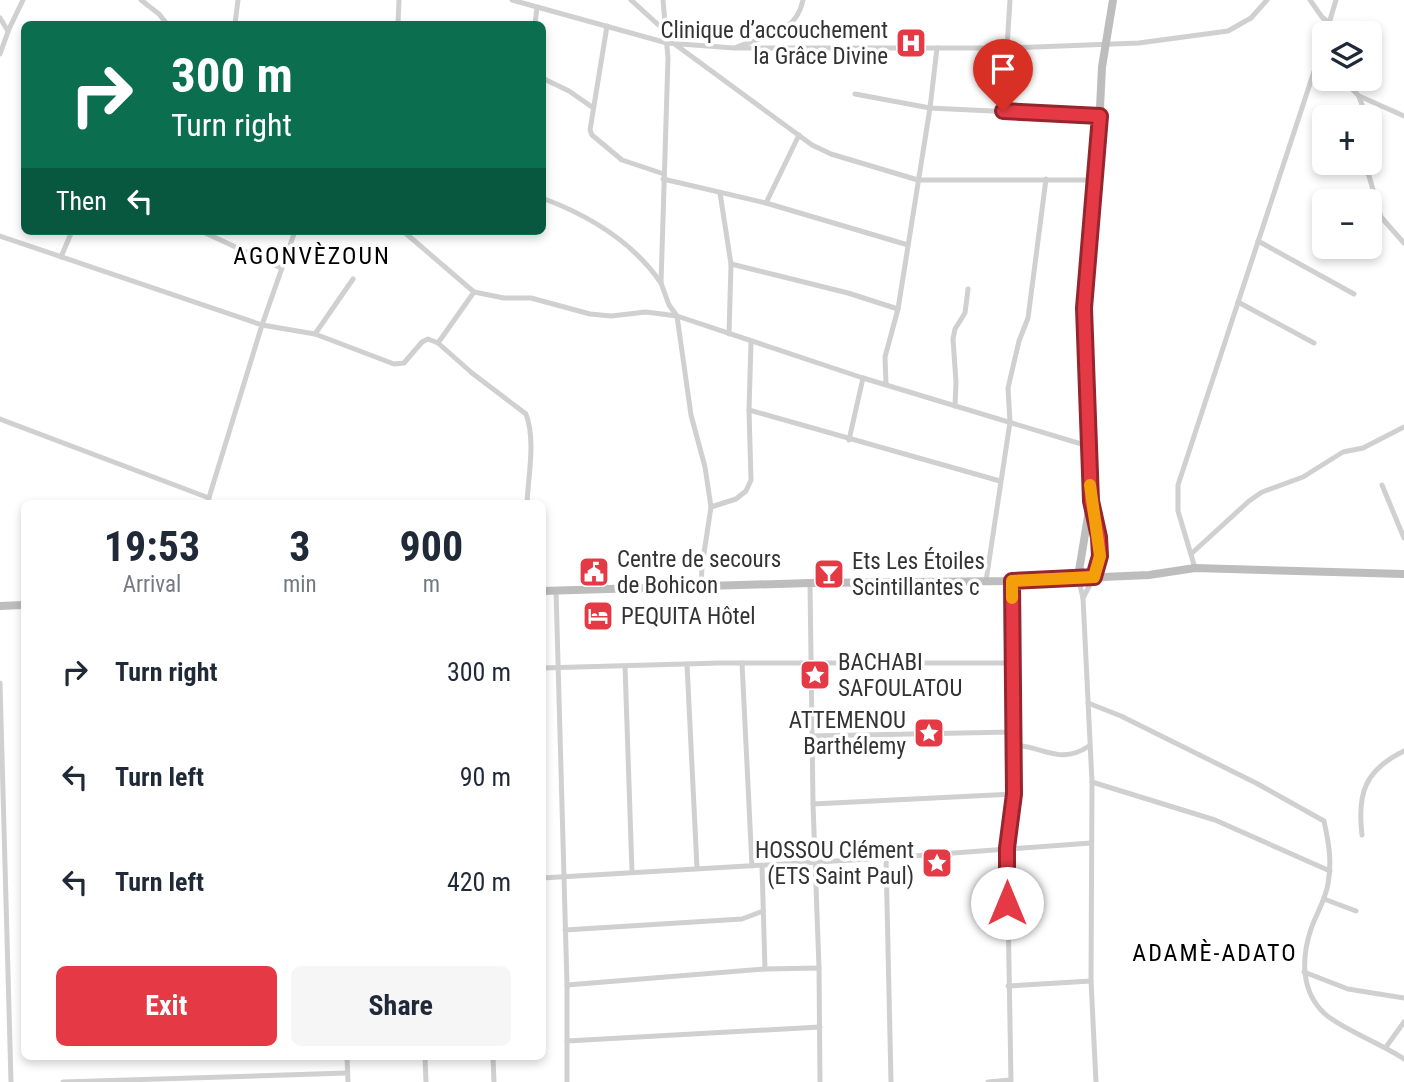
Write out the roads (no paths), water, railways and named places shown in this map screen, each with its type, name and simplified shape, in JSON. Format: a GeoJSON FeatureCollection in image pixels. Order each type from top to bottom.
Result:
{"type":"FeatureCollection","features":[{"type":"Feature","properties":{"kind":"street"},"geometry":{"type":"LineString","coordinates":[[0,54],[23,0]]}},
{"type":"Feature","properties":{"kind":"street"},"geometry":{"type":"LineString","coordinates":[[141,0],[165,21]]}},
{"type":"Feature","properties":{"kind":"street"},"geometry":{"type":"LineString","coordinates":[[235,21],[238,0]]}},
{"type":"Feature","properties":{"kind":"street"},"geometry":{"type":"LineString","coordinates":[[398,21],[399,0]]}},
{"type":"Feature","properties":{"kind":"street"},"geometry":{"type":"LineString","coordinates":[[512,0],[675,45],[734,48],[1105,46],[1228,31],[1251,18],[1267,0]]}},
{"type":"Feature","properties":{"kind":"street"},"geometry":{"type":"LineString","coordinates":[[631,0],[664,30]]}},
{"type":"Feature","properties":{"kind":"street"},"geometry":{"type":"LineString","coordinates":[[661,283],[667,43],[663,0]]}},
{"type":"Feature","properties":{"kind":"street"},"geometry":{"type":"LineString","coordinates":[[734,48],[784,29],[800,11],[803,0]]}},
{"type":"Feature","properties":{"kind":"street"},"geometry":{"type":"LineString","coordinates":[[1007,48],[1010,0]]}},
{"type":"Feature","properties":{"kind":"street"},"geometry":{"type":"LineString","coordinates":[[1083,598],[1094,577],[1100,556],[1091,501],[1084,308],[1105,46],[1113,0]]}},
{"type":"Feature","properties":{"kind":"street"},"geometry":{"type":"LineString","coordinates":[[1310,0],[1327,21]]}},
{"type":"Feature","properties":{"kind":"street"},"geometry":{"type":"LineString","coordinates":[[1330,21],[1336,0]]}},
{"type":"Feature","properties":{"kind":"street"},"geometry":{"type":"LineString","coordinates":[[535,21],[537,8]]}},
{"type":"Feature","properties":{"kind":"street"},"geometry":{"type":"LineString","coordinates":[[0,18],[8,31]]}},
{"type":"Feature","properties":{"kind":"street"},"geometry":{"type":"LineString","coordinates":[[607,26],[590,130],[598,141],[622,160],[664,177],[766,203],[908,245]]}},
{"type":"Feature","properties":{"kind":"street"},"geometry":{"type":"LineString","coordinates":[[675,45],[799,135],[831,154],[918,180],[1096,180]]}},
{"type":"Feature","properties":{"kind":"street"},"geometry":{"type":"LineString","coordinates":[[886,384],[885,357],[898,309],[937,48]]}},
{"type":"Feature","properties":{"kind":"street"},"geometry":{"type":"LineString","coordinates":[[546,80],[569,91],[592,107]]}},
{"type":"Feature","properties":{"kind":"street"},"geometry":{"type":"LineString","coordinates":[[1195,568],[1178,511],[1178,485],[1312,80]]}},
{"type":"Feature","properties":{"kind":"street"},"geometry":{"type":"LineString","coordinates":[[1354,91],[1359,96],[1404,116]]}},
{"type":"Feature","properties":{"kind":"street"},"geometry":{"type":"LineString","coordinates":[[855,94],[930,108],[1100,116]]}},
{"type":"Feature","properties":{"kind":"street"},"geometry":{"type":"LineString","coordinates":[[1359,96],[1362,105]]}},
{"type":"Feature","properties":{"kind":"street"},"geometry":{"type":"LineString","coordinates":[[766,203],[799,135]]}},
{"type":"Feature","properties":{"kind":"street"},"geometry":{"type":"LineString","coordinates":[[1368,175],[1381,217],[1395,236],[1404,243]]}},
{"type":"Feature","properties":{"kind":"street"},"geometry":{"type":"LineString","coordinates":[[986,581],[1010,422],[1008,388],[1019,341],[1028,318],[1046,179]]}},
{"type":"Feature","properties":{"kind":"street"},"geometry":{"type":"LineString","coordinates":[[719,193],[732,264],[729,334]]}},
{"type":"Feature","properties":{"kind":"street"},"geometry":{"type":"LineString","coordinates":[[546,200],[572,211],[619,239],[642,260],[661,283],[669,305],[677,316],[691,415],[705,467],[711,507],[701,587]]}},
{"type":"Feature","properties":{"kind":"street"},"geometry":{"type":"LineString","coordinates":[[61,257],[70,235]]}},
{"type":"Feature","properties":{"kind":"street"},"geometry":{"type":"LineString","coordinates":[[210,235],[281,268]]}},
{"type":"Feature","properties":{"kind":"street"},"geometry":{"type":"LineString","coordinates":[[208,500],[262,325],[293,235]]}},
{"type":"Feature","properties":{"kind":"street"},"geometry":{"type":"LineString","coordinates":[[407,235],[460,283],[474,292],[504,298],[531,298],[590,314],[611,316],[646,312],[677,316],[863,378],[1088,446]]}},
{"type":"Feature","properties":{"kind":"street"},"geometry":{"type":"LineString","coordinates":[[0,236],[262,325],[315,334],[399,365],[404,363],[422,342],[438,342],[472,373],[526,414],[530,424],[527,500]]}},
{"type":"Feature","properties":{"kind":"street"},"geometry":{"type":"LineString","coordinates":[[1258,241],[1354,293]]}},
{"type":"Feature","properties":{"kind":"street"},"geometry":{"type":"LineString","coordinates":[[732,264],[848,293],[898,309]]}},
{"type":"Feature","properties":{"kind":"street"},"geometry":{"type":"LineString","coordinates":[[315,334],[353,279]]}},
{"type":"Feature","properties":{"kind":"street"},"geometry":{"type":"LineString","coordinates":[[955,406],[953,339],[955,329],[965,313],[968,289]]}},
{"type":"Feature","properties":{"kind":"street"},"geometry":{"type":"LineString","coordinates":[[438,342],[474,292]]}},
{"type":"Feature","properties":{"kind":"street"},"geometry":{"type":"LineString","coordinates":[[1238,302],[1314,343]]}},
{"type":"Feature","properties":{"kind":"street"},"geometry":{"type":"LineString","coordinates":[[711,507],[736,499],[749,486],[751,480],[748,410],[751,342]]}},
{"type":"Feature","properties":{"kind":"street"},"geometry":{"type":"LineString","coordinates":[[849,440],[863,378]]}},
{"type":"Feature","properties":{"kind":"street"},"geometry":{"type":"LineString","coordinates":[[748,410],[1000,481]]}},
{"type":"Feature","properties":{"kind":"street"},"geometry":{"type":"LineString","coordinates":[[0,419],[205,500]]}},
{"type":"Feature","properties":{"kind":"street"},"geometry":{"type":"LineString","coordinates":[[1191,554],[1262,492],[1303,477],[1343,452],[1363,448],[1404,427]]}},
{"type":"Feature","properties":{"kind":"street"},"geometry":{"type":"LineString","coordinates":[[1382,485],[1404,538]]}},
{"type":"Feature","properties":{"kind":"street"},"geometry":{"type":"LineString","coordinates":[[1091,501],[1078,577],[1083,598],[1092,782],[1091,981],[1096,1082]]}},
{"type":"Feature","properties":{"kind":"street"},"geometry":{"type":"LineString","coordinates":[[546,591],[810,583],[1012,581],[1149,575],[1195,568],[1404,574]]}},
{"type":"Feature","properties":{"kind":"street"},"geometry":{"type":"LineString","coordinates":[[988,1082],[1011,1081],[1007,848],[1014,794],[1012,581]]}},
{"type":"Feature","properties":{"kind":"street"},"geometry":{"type":"LineString","coordinates":[[810,583],[813,862],[819,968],[820,1082]]}},
{"type":"Feature","properties":{"kind":"street"},"geometry":{"type":"LineString","coordinates":[[556,590],[567,985],[567,1082]]}},
{"type":"Feature","properties":{"kind":"street"},"geometry":{"type":"LineString","coordinates":[[0,606],[21,605]]}},
{"type":"Feature","properties":{"kind":"street"},"geometry":{"type":"LineString","coordinates":[[546,668],[810,662],[1012,663]]}},
{"type":"Feature","properties":{"kind":"street"},"geometry":{"type":"LineString","coordinates":[[742,663],[752,866]]}},
{"type":"Feature","properties":{"kind":"street"},"geometry":{"type":"LineString","coordinates":[[687,664],[697,868]]}},
{"type":"Feature","properties":{"kind":"street"},"geometry":{"type":"LineString","coordinates":[[625,666],[632,872]]}},
{"type":"Feature","properties":{"kind":"street"},"geometry":{"type":"LineString","coordinates":[[0,683],[3,902],[11,1082]]}},
{"type":"Feature","properties":{"kind":"street"},"geometry":{"type":"LineString","coordinates":[[1088,703],[1121,716],[1244,777],[1324,821],[1330,848],[1330,871],[1324,899],[1311,929],[1304,972],[1309,991],[1327,1016],[1404,1059]]}},
{"type":"Feature","properties":{"kind":"street"},"geometry":{"type":"LineString","coordinates":[[811,736],[1012,732]]}},
{"type":"Feature","properties":{"kind":"street"},"geometry":{"type":"LineString","coordinates":[[1012,745],[1034,746],[1067,756],[1076,755],[1089,745]]}},
{"type":"Feature","properties":{"kind":"street"},"geometry":{"type":"LineString","coordinates":[[1362,835],[1361,798],[1367,782],[1385,760],[1404,751]]}},
{"type":"Feature","properties":{"kind":"street"},"geometry":{"type":"LineString","coordinates":[[1092,782],[1215,820],[1330,871]]}},
{"type":"Feature","properties":{"kind":"street"},"geometry":{"type":"LineString","coordinates":[[813,804],[1014,794]]}},
{"type":"Feature","properties":{"kind":"street"},"geometry":{"type":"LineString","coordinates":[[546,878],[1091,843]]}},
{"type":"Feature","properties":{"kind":"street"},"geometry":{"type":"LineString","coordinates":[[886,858],[891,1082]]}},
{"type":"Feature","properties":{"kind":"street"},"geometry":{"type":"LineString","coordinates":[[762,866],[765,969]]}},
{"type":"Feature","properties":{"kind":"street"},"geometry":{"type":"LineString","coordinates":[[1324,899],[1356,911]]}},
{"type":"Feature","properties":{"kind":"street"},"geometry":{"type":"LineString","coordinates":[[565,930],[742,919],[763,911]]}},
{"type":"Feature","properties":{"kind":"street"},"geometry":{"type":"LineString","coordinates":[[567,985],[765,969],[819,968]]}},
{"type":"Feature","properties":{"kind":"street"},"geometry":{"type":"LineString","coordinates":[[1304,972],[1348,989],[1404,998]]}},
{"type":"Feature","properties":{"kind":"street"},"geometry":{"type":"LineString","coordinates":[[1008,986],[1091,981]]}},
{"type":"Feature","properties":{"kind":"street"},"geometry":{"type":"LineString","coordinates":[[1386,1047],[1404,1022]]}},
{"type":"Feature","properties":{"kind":"street"},"geometry":{"type":"LineString","coordinates":[[567,1041],[820,1027]]}},
{"type":"Feature","properties":{"kind":"street"},"geometry":{"type":"LineString","coordinates":[[347,1060],[348,1082]]}},
{"type":"Feature","properties":{"kind":"street"},"geometry":{"type":"LineString","coordinates":[[425,1060],[426,1082]]}},
{"type":"Feature","properties":{"kind":"street"},"geometry":{"type":"LineString","coordinates":[[494,1060],[494,1082]]}},
{"type":"Feature","properties":{"kind":"street"},"geometry":{"type":"LineString","coordinates":[[63,1082],[347,1073]]}},
{"type":"Feature","properties":{"kind":"place","name":"Clinique d’accouchement la Grâce Divine"},"geometry":{"type":"Point","coordinates":[911,43]}},
{"type":"Feature","properties":{"kind":"place","name":"Centre de secours de Bohicon"},"geometry":{"type":"Point","coordinates":[594,572]}},
{"type":"Feature","properties":{"kind":"place","name":"Ets Les Étoiles Scintillantes c"},"geometry":{"type":"Point","coordinates":[829,574]}},
{"type":"Feature","properties":{"kind":"place","name":"PEQUITA Hôtel"},"geometry":{"type":"Point","coordinates":[598,616]}},
{"type":"Feature","properties":{"kind":"place","name":"BACHABI SAFOULATOU"},"geometry":{"type":"Point","coordinates":[815,675]}},
{"type":"Feature","properties":{"kind":"place","name":"ATTEMENOU Barthélemy"},"geometry":{"type":"Point","coordinates":[929,733]}},
{"type":"Feature","properties":{"kind":"place","name":"HOSSOU Clément (ETS Saint Paul)"},"geometry":{"type":"Point","coordinates":[937,863]}},
{"type":"Feature","properties":{"kind":"district","name":"AGONVÈZOUN"},"geometry":{"type":"Point","coordinates":[312,256]}},
{"type":"Feature","properties":{"kind":"district","name":"ADAMÈ-ADATO"},"geometry":{"type":"Point","coordinates":[1215,953]}}]}
